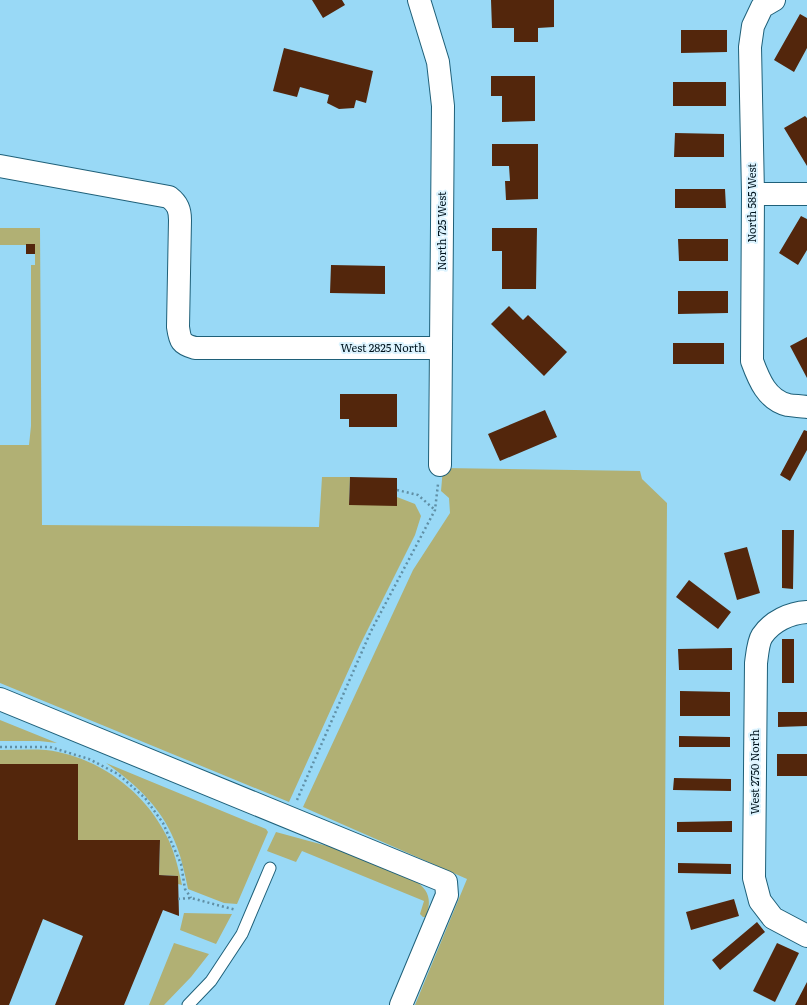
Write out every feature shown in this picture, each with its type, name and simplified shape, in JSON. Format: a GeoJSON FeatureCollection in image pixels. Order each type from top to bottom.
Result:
{"type":"FeatureCollection","features":[{"type":"Feature","properties":{"kind":"street","name":"North 725 West"},"geometry":{"type":"LineString","coordinates":[[419,0],[438,62],[443,106],[440,465]]}},
{"type":"Feature","properties":{"kind":"street","name":"North 585 West"},"geometry":{"type":"LineString","coordinates":[[768,3],[753,26],[750,47],[753,194],[752,362],[759,380],[771,397],[787,405],[807,407]]}},
{"type":"Feature","properties":{"kind":"street","name":"West 2825 North"},"geometry":{"type":"LineString","coordinates":[[0,166],[170,197],[176,202],[180,210],[178,327],[179,337],[185,345],[195,348],[442,348]]}},
{"type":"Feature","properties":{"kind":"street"},"geometry":{"type":"LineString","coordinates":[[753,194],[807,194]]}},
{"type":"Feature","properties":{"kind":"street","name":"West 2750 North"},"geometry":{"type":"LineString","coordinates":[[807,612],[800,612],[777,620],[761,637],[756,663],[754,878],[760,901],[773,918],[807,936]]}},
{"type":"Feature","properties":{"kind":"street"},"geometry":{"type":"LineString","coordinates":[[0,699],[446,882],[446,894],[401,1005]]}},
{"type":"Feature","properties":{"kind":"lane"},"geometry":{"type":"LineString","coordinates":[[188,1005],[211,981],[242,934],[270,868]]}},
{"type":"Feature","properties":{"kind":"path"},"geometry":{"type":"LineString","coordinates":[[289,817],[371,630],[435,510],[440,465]]}},
{"type":"Feature","properties":{"kind":"path"},"geometry":{"type":"LineString","coordinates":[[397,490],[418,495],[435,510]]}},
{"type":"Feature","properties":{"kind":"path"},"geometry":{"type":"LineString","coordinates":[[0,747],[50,747],[89,759],[118,774],[145,798],[164,823],[181,864],[185,889],[192,898]]}},
{"type":"Feature","properties":{"kind":"path"},"geometry":{"type":"LineString","coordinates":[[178,899],[192,898],[236,910]]}},
{"type":"Feature","properties":{"kind":"shaded area"},"geometry":{"type":"Polygon","coordinates":[[[0,228],[40,228],[42,525],[319,527],[322,477],[350,477],[349,505],[397,497],[415,504],[421,516],[415,535],[360,645],[289,802],[0,683],[0,445],[29,445],[31,426],[31,265],[35,265],[35,245],[0,245],[0,228]]]}},
{"type":"Feature","properties":{"kind":"shaded area"},"geometry":{"type":"Polygon","coordinates":[[[443,468],[640,471],[642,479],[667,503],[664,1005],[415,1005],[467,879],[303,807],[413,570],[450,513],[449,498],[441,491],[443,468]]]}},
{"type":"Feature","properties":{"kind":"shaded area"},"geometry":{"type":"Polygon","coordinates":[[[0,720],[57,743],[39,741],[0,741],[0,720]]]}},
{"type":"Feature","properties":{"kind":"shaded area"},"geometry":{"type":"Polygon","coordinates":[[[0,750],[46,750],[65,753],[100,767],[116,777],[144,802],[165,833],[171,845],[182,885],[178,884],[178,876],[159,875],[160,840],[78,840],[78,764],[0,764],[0,750]]]}},
{"type":"Feature","properties":{"kind":"shaded area"},"geometry":{"type":"Polygon","coordinates":[[[106,763],[266,829],[268,832],[237,904],[224,903],[188,889],[179,852],[165,821],[139,789],[106,763]]]}},
{"type":"Feature","properties":{"kind":"shaded area"},"geometry":{"type":"Polygon","coordinates":[[[276,832],[342,850],[414,880],[423,887],[428,896],[429,905],[426,917],[423,917],[420,914],[424,901],[302,851],[296,862],[267,851],[276,832]]]}},
{"type":"Feature","properties":{"kind":"shaded area"},"geometry":{"type":"Polygon","coordinates":[[[184,913],[232,914],[216,944],[180,930],[184,913]]]}},
{"type":"Feature","properties":{"kind":"shaded area"},"geometry":{"type":"Polygon","coordinates":[[[174,943],[209,954],[191,977],[164,1005],[149,1005],[174,943]]]}},
{"type":"Feature","properties":{"kind":"building"},"geometry":{"type":"Polygon","coordinates":[[[312,0],[342,0],[345,5],[323,18],[312,0]]]}},
{"type":"Feature","properties":{"kind":"building"},"geometry":{"type":"Polygon","coordinates":[[[491,0],[554,0],[554,27],[538,28],[538,42],[514,42],[514,28],[492,28],[491,0]]]}},
{"type":"Feature","properties":{"kind":"building"},"geometry":{"type":"Polygon","coordinates":[[[800,14],[807,18],[807,48],[794,72],[774,60],[800,14]]]}},
{"type":"Feature","properties":{"kind":"building"},"geometry":{"type":"Polygon","coordinates":[[[681,30],[727,30],[727,52],[681,53],[681,30]]]}},
{"type":"Feature","properties":{"kind":"building"},"geometry":{"type":"Polygon","coordinates":[[[284,48],[373,71],[366,103],[356,100],[354,108],[339,109],[327,103],[329,95],[300,87],[297,97],[273,91],[284,48]]]}},
{"type":"Feature","properties":{"kind":"building"},"geometry":{"type":"Polygon","coordinates":[[[491,76],[535,76],[535,121],[502,122],[502,96],[491,96],[491,76]]]}},
{"type":"Feature","properties":{"kind":"building"},"geometry":{"type":"Polygon","coordinates":[[[673,82],[726,82],[726,106],[673,106],[673,82]]]}},
{"type":"Feature","properties":{"kind":"building"},"geometry":{"type":"Polygon","coordinates":[[[805,116],[807,118],[807,166],[784,128],[805,116]]]}},
{"type":"Feature","properties":{"kind":"building"},"geometry":{"type":"Polygon","coordinates":[[[675,133],[724,134],[724,157],[674,157],[675,133]]]}},
{"type":"Feature","properties":{"kind":"building"},"geometry":{"type":"Polygon","coordinates":[[[492,144],[538,144],[538,199],[506,200],[505,181],[510,181],[509,166],[492,166],[492,144]]]}},
{"type":"Feature","properties":{"kind":"building"},"geometry":{"type":"Polygon","coordinates":[[[675,189],[725,189],[726,208],[675,208],[675,189]]]}},
{"type":"Feature","properties":{"kind":"building"},"geometry":{"type":"Polygon","coordinates":[[[801,216],[807,219],[807,250],[798,265],[779,253],[801,216]]]}},
{"type":"Feature","properties":{"kind":"building"},"geometry":{"type":"Polygon","coordinates":[[[492,228],[537,228],[536,289],[502,289],[502,251],[492,251],[492,228]]]}},
{"type":"Feature","properties":{"kind":"building"},"geometry":{"type":"Polygon","coordinates":[[[678,239],[728,239],[728,261],[679,261],[678,239]]]}},
{"type":"Feature","properties":{"kind":"building"},"geometry":{"type":"Polygon","coordinates":[[[26,244],[35,244],[35,254],[26,254],[26,244]]]}},
{"type":"Feature","properties":{"kind":"building"},"geometry":{"type":"Polygon","coordinates":[[[331,265],[385,266],[385,294],[330,293],[331,265]]]}},
{"type":"Feature","properties":{"kind":"building"},"geometry":{"type":"Polygon","coordinates":[[[678,291],[728,291],[728,313],[678,314],[678,291]]]}},
{"type":"Feature","properties":{"kind":"building"},"geometry":{"type":"Polygon","coordinates":[[[509,306],[523,320],[528,315],[567,352],[544,376],[491,324],[509,306]]]}},
{"type":"Feature","properties":{"kind":"building"},"geometry":{"type":"Polygon","coordinates":[[[807,337],[807,378],[790,346],[807,337]]]}},
{"type":"Feature","properties":{"kind":"building"},"geometry":{"type":"Polygon","coordinates":[[[673,343],[724,343],[724,364],[673,364],[673,343]]]}},
{"type":"Feature","properties":{"kind":"building"},"geometry":{"type":"Polygon","coordinates":[[[340,394],[397,394],[397,427],[349,427],[349,419],[340,419],[340,394]]]}},
{"type":"Feature","properties":{"kind":"building"},"geometry":{"type":"Polygon","coordinates":[[[545,410],[557,437],[500,461],[488,434],[545,410]]]}},
{"type":"Feature","properties":{"kind":"building"},"geometry":{"type":"Polygon","coordinates":[[[804,430],[807,431],[807,450],[790,481],[780,475],[804,430]]]}},
{"type":"Feature","properties":{"kind":"building"},"geometry":{"type":"Polygon","coordinates":[[[350,477],[397,478],[397,506],[349,505],[350,477]]]}},
{"type":"Feature","properties":{"kind":"building"},"geometry":{"type":"Polygon","coordinates":[[[782,530],[794,530],[793,589],[782,588],[782,530]]]}},
{"type":"Feature","properties":{"kind":"building"},"geometry":{"type":"Polygon","coordinates":[[[747,547],[760,593],[737,600],[724,553],[747,547]]]}},
{"type":"Feature","properties":{"kind":"building"},"geometry":{"type":"Polygon","coordinates":[[[689,580],[731,612],[718,629],[676,597],[689,580]]]}},
{"type":"Feature","properties":{"kind":"building"},"geometry":{"type":"Polygon","coordinates":[[[782,639],[794,639],[794,683],[782,683],[782,639]]]}},
{"type":"Feature","properties":{"kind":"building"},"geometry":{"type":"Polygon","coordinates":[[[732,648],[732,670],[679,670],[678,649],[732,648]]]}},
{"type":"Feature","properties":{"kind":"building"},"geometry":{"type":"Polygon","coordinates":[[[680,691],[730,692],[730,716],[680,716],[680,691]]]}},
{"type":"Feature","properties":{"kind":"building"},"geometry":{"type":"Polygon","coordinates":[[[778,712],[807,712],[807,726],[778,727],[778,712]]]}},
{"type":"Feature","properties":{"kind":"building"},"geometry":{"type":"Polygon","coordinates":[[[679,736],[730,737],[730,747],[679,747],[679,736]]]}},
{"type":"Feature","properties":{"kind":"building"},"geometry":{"type":"Polygon","coordinates":[[[777,754],[807,754],[807,776],[777,776],[777,754]]]}},
{"type":"Feature","properties":{"kind":"building"},"geometry":{"type":"Polygon","coordinates":[[[0,764],[78,764],[78,840],[160,840],[159,875],[178,876],[179,916],[163,910],[124,1005],[55,1005],[83,936],[43,919],[9,1005],[0,1005],[0,764]]]}},
{"type":"Feature","properties":{"kind":"building"},"geometry":{"type":"Polygon","coordinates":[[[674,778],[731,779],[731,791],[673,790],[674,778]]]}},
{"type":"Feature","properties":{"kind":"building"},"geometry":{"type":"Polygon","coordinates":[[[732,821],[732,832],[677,832],[677,822],[732,821]]]}},
{"type":"Feature","properties":{"kind":"building"},"geometry":{"type":"Polygon","coordinates":[[[678,863],[731,864],[731,874],[678,873],[678,863]]]}},
{"type":"Feature","properties":{"kind":"building"},"geometry":{"type":"Polygon","coordinates":[[[734,899],[739,916],[691,930],[686,912],[734,899]]]}},
{"type":"Feature","properties":{"kind":"building"},"geometry":{"type":"Polygon","coordinates":[[[757,922],[765,932],[720,970],[712,960],[757,922]]]}},
{"type":"Feature","properties":{"kind":"building"},"geometry":{"type":"Polygon","coordinates":[[[777,943],[799,953],[775,1002],[753,991],[777,943]]]}},
{"type":"Feature","properties":{"kind":"building"},"geometry":{"type":"Polygon","coordinates":[[[807,982],[807,1005],[795,1005],[807,982]]]}}]}
